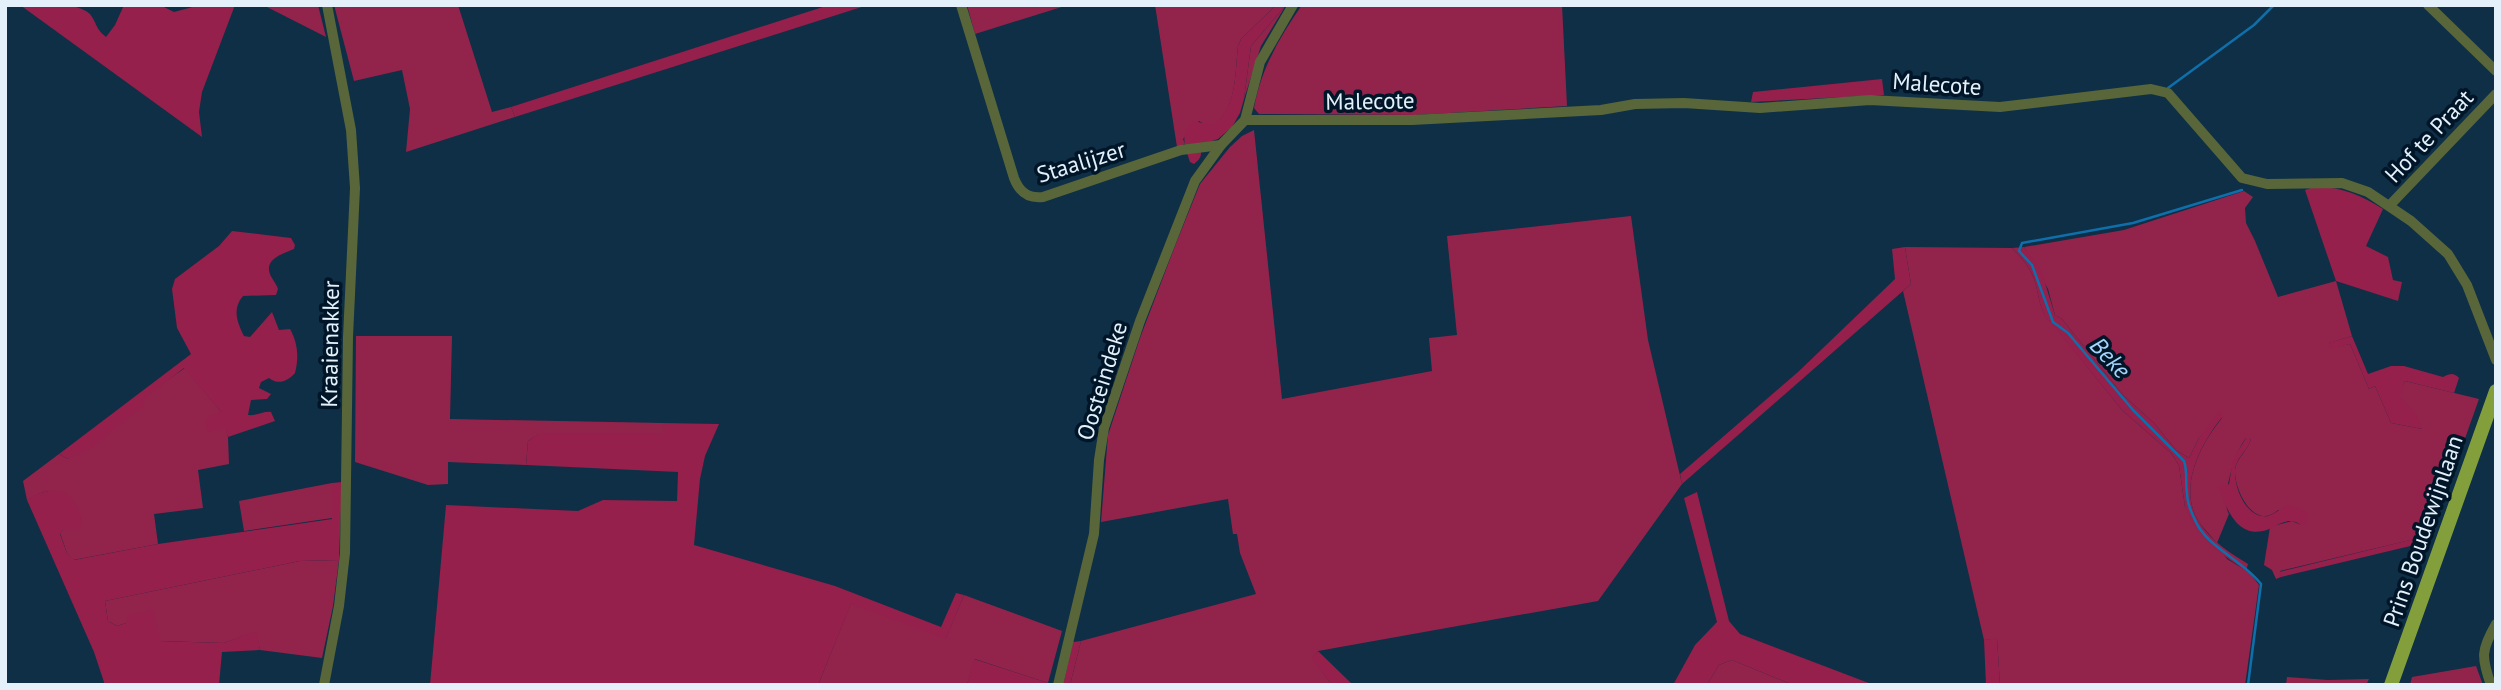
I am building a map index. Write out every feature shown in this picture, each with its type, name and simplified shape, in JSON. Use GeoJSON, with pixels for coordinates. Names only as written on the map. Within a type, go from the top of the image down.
{"type":"FeatureCollection","features":[{"type":"Feature","properties":{"kind":"main road","name":"Prins Boudewijnlaan"},"geometry":{"type":"LineString","coordinates":[[2391,685],[2496,391]]}},
{"type":"Feature","properties":{"kind":"street","name":"Kraaienakker"},"geometry":{"type":"LineString","coordinates":[[324,685],[339,606],[345,553],[348,337],[355,188],[351,130],[327,5]]}},
{"type":"Feature","properties":{"kind":"street","name":"Staalijzer"},"geometry":{"type":"LineString","coordinates":[[961,5],[1014,178],[1024,194],[1043,197],[1181,150],[1221,145]]}},
{"type":"Feature","properties":{"kind":"street"},"geometry":{"type":"LineString","coordinates":[[1245,116],[1260,62],[1293,5]]}},
{"type":"Feature","properties":{"kind":"street"},"geometry":{"type":"LineString","coordinates":[[2428,5],[2496,71]]}},
{"type":"Feature","properties":{"kind":"street","name":"Malecote"},"geometry":{"type":"LineString","coordinates":[[1245,116],[1412,120],[1601,110],[1634,104],[1685,103],[1759,108],[1870,100],[2000,107],[2151,89],[2168,93],[2242,178],[2267,184],[2342,183],[2368,192],[2411,220],[2448,254],[2467,285],[2496,360]]}},
{"type":"Feature","properties":{"kind":"street","name":"Hof te Praat"},"geometry":{"type":"LineString","coordinates":[[2390,205],[2496,94]]}},
{"type":"Feature","properties":{"kind":"street","name":"Oosteindeke"},"geometry":{"type":"LineString","coordinates":[[1058,685],[1094,534],[1104,428],[1140,321],[1195,181],[1245,116]]}},
{"type":"Feature","properties":{"kind":"street"},"geometry":{"type":"LineString","coordinates":[[2491,685],[2483,662],[2486,641],[2496,624]]}},
{"type":"Feature","properties":{"kind":"street"},"geometry":{"type":"LineString","coordinates":[[2483,662],[2496,658]]}},
{"type":"Feature","properties":{"kind":"shaded area"},"geometry":{"type":"Polygon","coordinates":[[[57,4],[76,7],[90,14],[106,37],[124,5],[160,5],[174,12],[200,5],[235,5],[202,92],[199,112],[202,137],[20,5],[57,4]]]}},
{"type":"Feature","properties":{"kind":"shaded area"},"geometry":{"type":"Polygon","coordinates":[[[263,5],[318,5],[326,37],[263,5]]]}},
{"type":"Feature","properties":{"kind":"shaded area"},"geometry":{"type":"Polygon","coordinates":[[[334,5],[458,5],[492,112],[511,107],[515,117],[406,152],[410,109],[402,70],[354,81],[334,5]]]}},
{"type":"Feature","properties":{"kind":"shaded area"},"geometry":{"type":"Polygon","coordinates":[[[829,5],[868,5],[515,117],[511,107],[829,5]]]}},
{"type":"Feature","properties":{"kind":"shaded area"},"geometry":{"type":"Polygon","coordinates":[[[967,5],[1068,5],[975,34],[967,5]]]}},
{"type":"Feature","properties":{"kind":"shaded area"},"geometry":{"type":"Polygon","coordinates":[[[1155,5],[1276,5],[1241,39],[1234,88],[1222,117],[1215,125],[1206,125],[1199,121],[1183,139],[1185,144],[1177,147],[1155,5]]]}},
{"type":"Feature","properties":{"kind":"shaded area"},"geometry":{"type":"Polygon","coordinates":[[[1276,5],[1286,5],[1251,46],[1240,113],[1232,127],[1218,139],[1200,145],[1200,158],[1194,164],[1190,162],[1184,140],[1186,131],[1193,121],[1214,125],[1222,117],[1231,99],[1241,39],[1276,5]]]}},
{"type":"Feature","properties":{"kind":"shaded area"},"geometry":{"type":"Polygon","coordinates":[[[1286,5],[1261,46],[1244,99],[1251,46],[1286,5]]]}},
{"type":"Feature","properties":{"kind":"shaded area"},"geometry":{"type":"Polygon","coordinates":[[[1302,5],[1562,5],[1567,106],[1415,115],[1259,114],[1254,108],[1266,67],[1302,5]]]}},
{"type":"Feature","properties":{"kind":"shaded area"},"geometry":{"type":"Polygon","coordinates":[[[1882,79],[1884,95],[1751,102],[1753,92],[1882,79]]]}},
{"type":"Feature","properties":{"kind":"shaded area"},"geometry":{"type":"Polygon","coordinates":[[[1254,130],[1282,399],[1432,371],[1429,338],[1457,335],[1447,236],[1631,216],[1648,340],[1682,484],[1598,601],[1318,651],[1312,658],[1332,685],[1070,685],[1081,641],[1256,594],[1240,553],[1237,534],[1233,534],[1228,499],[1101,522],[1108,435],[1140,338],[1175,246],[1200,184],[1230,147],[1254,130]]]}},
{"type":"Feature","properties":{"kind":"shaded area"},"geometry":{"type":"Polygon","coordinates":[[[2314,187],[2350,192],[2383,209],[2366,246],[2388,257],[2393,280],[2402,282],[2398,301],[2336,281],[2305,190],[2314,187]]]}},
{"type":"Feature","properties":{"kind":"shaded area"},"geometry":{"type":"Polygon","coordinates":[[[2244,191],[2253,197],[2245,208],[2246,223],[2278,297],[2336,281],[2352,336],[2329,343],[2330,348],[2350,344],[2369,389],[2375,386],[2391,423],[2422,429],[2398,396],[2405,381],[2479,399],[2457,461],[2449,458],[2419,538],[2280,571],[2281,577],[2276,579],[2272,570],[2264,565],[2270,527],[2292,521],[2301,525],[2278,510],[2262,516],[2254,512],[2243,498],[2238,489],[2235,472],[2251,438],[2246,438],[2233,464],[2226,498],[2229,514],[2217,543],[2199,522],[2190,495],[2194,466],[2223,417],[2199,438],[2189,458],[2176,450],[2154,423],[2123,395],[2062,319],[2055,315],[2048,289],[2024,247],[2124,230],[2244,191]]]}},
{"type":"Feature","properties":{"kind":"shaded area"},"geometry":{"type":"Polygon","coordinates":[[[232,231],[291,238],[295,245],[294,249],[274,259],[269,267],[278,289],[276,295],[243,296],[237,311],[244,336],[250,337],[272,312],[279,330],[290,329],[295,340],[295,373],[282,382],[269,378],[261,382],[259,388],[271,394],[267,399],[251,400],[248,415],[271,412],[275,421],[228,437],[225,428],[208,432],[205,421],[221,412],[184,368],[144,399],[145,405],[90,449],[68,459],[59,454],[191,354],[177,328],[172,289],[175,279],[219,246],[232,231]]]}},
{"type":"Feature","properties":{"kind":"shaded area"},"geometry":{"type":"Polygon","coordinates":[[[1905,247],[2012,248],[2024,261],[2033,276],[2040,304],[2050,322],[2122,410],[2172,454],[2179,466],[2185,507],[2227,559],[2250,573],[2259,585],[2245,685],[2000,685],[1997,639],[1984,640],[1903,291],[1911,284],[1905,247]]]}},
{"type":"Feature","properties":{"kind":"shaded area"},"geometry":{"type":"Polygon","coordinates":[[[1905,247],[1911,284],[1682,484],[1680,474],[1798,372],[1895,279],[1892,249],[1905,247]]]}},
{"type":"Feature","properties":{"kind":"shaded area"},"geometry":{"type":"Polygon","coordinates":[[[2024,247],[2041,270],[2055,315],[2062,319],[2123,395],[2154,423],[2176,450],[2189,458],[2199,438],[2219,411],[2223,416],[2200,452],[2191,481],[2190,495],[2193,509],[2204,529],[2221,546],[2248,564],[2246,571],[2213,548],[2191,522],[2185,507],[2179,466],[2172,454],[2122,410],[2046,317],[2033,276],[2012,248],[2024,247]]]}},
{"type":"Feature","properties":{"kind":"shaded area"},"geometry":{"type":"Polygon","coordinates":[[[356,336],[452,336],[450,419],[663,423],[663,433],[541,433],[528,441],[526,465],[448,462],[448,484],[428,485],[355,462],[356,336]]]}},
{"type":"Feature","properties":{"kind":"shaded area"},"geometry":{"type":"Polygon","coordinates":[[[2352,336],[2368,374],[2391,366],[2404,366],[2443,377],[2453,374],[2459,378],[2454,393],[2405,381],[2399,396],[2417,415],[2422,429],[2391,423],[2375,386],[2369,389],[2350,344],[2330,349],[2328,343],[2352,336]]]}},
{"type":"Feature","properties":{"kind":"shaded area"},"geometry":{"type":"Polygon","coordinates":[[[185,368],[222,413],[228,437],[229,464],[198,470],[203,508],[154,514],[158,544],[73,560],[67,553],[60,533],[63,530],[54,491],[43,492],[27,500],[23,481],[59,454],[68,459],[150,392],[185,368]]]}},
{"type":"Feature","properties":{"kind":"shaded area"},"geometry":{"type":"Polygon","coordinates":[[[663,423],[719,424],[705,456],[700,479],[694,545],[835,586],[941,627],[956,593],[964,595],[946,639],[851,604],[819,683],[823,685],[430,685],[446,505],[578,511],[603,500],[677,501],[678,472],[526,465],[528,441],[540,433],[663,433],[663,423]]]}},
{"type":"Feature","properties":{"kind":"shaded area"},"geometry":{"type":"Polygon","coordinates":[[[2246,438],[2251,438],[2237,462],[2235,472],[2237,487],[2248,508],[2261,516],[2268,516],[2288,505],[2308,512],[2306,524],[2287,521],[2254,532],[2239,525],[2233,518],[2219,487],[2229,484],[2233,459],[2246,438]]]}},
{"type":"Feature","properties":{"kind":"shaded area"},"geometry":{"type":"Polygon","coordinates":[[[2449,457],[2457,461],[2427,542],[2281,577],[2279,572],[2418,538],[2449,457]]]}},
{"type":"Feature","properties":{"kind":"shaded area"},"geometry":{"type":"Polygon","coordinates":[[[342,482],[339,560],[300,561],[105,601],[108,621],[117,626],[126,623],[127,615],[154,609],[160,641],[223,643],[257,631],[260,650],[222,652],[219,685],[105,685],[94,652],[27,500],[42,493],[56,491],[63,492],[74,501],[81,517],[80,527],[78,530],[63,530],[60,534],[67,553],[74,560],[158,544],[332,519],[332,483],[342,482]]]}},
{"type":"Feature","properties":{"kind":"shaded area"},"geometry":{"type":"Polygon","coordinates":[[[332,483],[332,518],[244,531],[239,501],[332,483]]]}},
{"type":"Feature","properties":{"kind":"shaded area"},"geometry":{"type":"Polygon","coordinates":[[[1697,492],[1729,621],[1740,634],[1874,685],[1793,685],[1732,660],[1719,665],[1707,685],[1673,685],[1695,645],[1717,622],[1684,498],[1697,492]]]}},
{"type":"Feature","properties":{"kind":"shaded area"},"geometry":{"type":"Polygon","coordinates":[[[339,560],[322,658],[260,650],[256,632],[223,643],[160,641],[126,623],[117,626],[108,621],[105,601],[300,561],[339,560]]]}},
{"type":"Feature","properties":{"kind":"shaded area"},"geometry":{"type":"Polygon","coordinates":[[[964,595],[1062,631],[1048,683],[975,659],[967,685],[819,683],[851,603],[946,638],[964,595]]]}},
{"type":"Feature","properties":{"kind":"shaded area"},"geometry":{"type":"Polygon","coordinates":[[[1997,638],[2000,685],[1986,685],[1984,640],[1997,638]]]}},
{"type":"Feature","properties":{"kind":"shaded area"},"geometry":{"type":"Polygon","coordinates":[[[1081,641],[1070,685],[1063,685],[1073,642],[1081,641]]]}},
{"type":"Feature","properties":{"kind":"shaded area"},"geometry":{"type":"Polygon","coordinates":[[[1318,651],[1353,685],[1332,685],[1311,658],[1318,651]]]}},
{"type":"Feature","properties":{"kind":"shaded area"},"geometry":{"type":"Polygon","coordinates":[[[974,659],[1048,683],[1053,685],[967,685],[974,659]]]}},
{"type":"Feature","properties":{"kind":"shaded area"},"geometry":{"type":"Polygon","coordinates":[[[1732,660],[1793,685],[1707,685],[1719,665],[1732,660]]]}},
{"type":"Feature","properties":{"kind":"shaded area"},"geometry":{"type":"Polygon","coordinates":[[[2476,666],[2483,685],[2410,685],[2412,677],[2476,666]]]}},
{"type":"Feature","properties":{"kind":"shaded area"},"geometry":{"type":"Polygon","coordinates":[[[2287,677],[2369,679],[2366,685],[2286,685],[2287,677]]]}},
{"type":"Feature","properties":{"kind":"waterway","name":"Beke"},"geometry":{"type":"LineString","coordinates":[[2168,88],[2254,25],[2274,5]]}},
{"type":"Feature","properties":{"kind":"waterway","name":"Beke"},"geometry":{"type":"LineString","coordinates":[[2242,190],[2133,223],[2022,243],[2019,251],[2032,265],[2053,322],[2068,333],[2133,410],[2184,461],[2188,503],[2200,530],[2261,584],[2248,685]]}}]}
